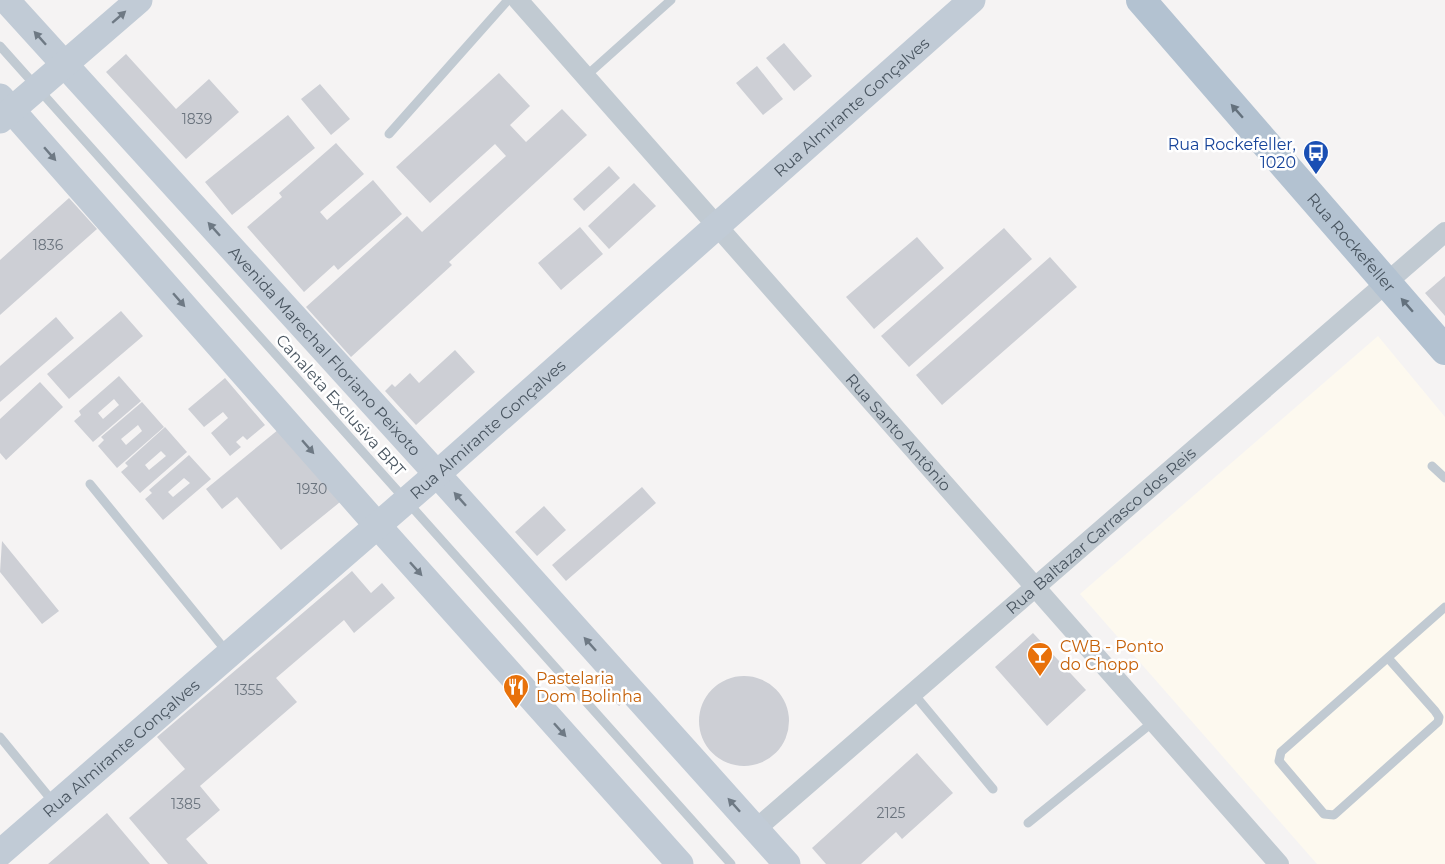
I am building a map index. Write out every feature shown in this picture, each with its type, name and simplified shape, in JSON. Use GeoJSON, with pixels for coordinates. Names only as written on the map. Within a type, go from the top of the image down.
{"type":"FeatureCollection","features":[{"type":"Feature","properties":{"kind":"main road","name":"Rua Rockefeller"},"geometry":{"type":"LineString","coordinates":[[1141,0],[1445,350]]}},
{"type":"Feature","properties":{"kind":"street","name":"Avenida Marechal Floriano Peixoto"},"geometry":{"type":"LineString","coordinates":[[6,0],[437,474],[787,864]]}},
{"type":"Feature","properties":{"kind":"street"},"geometry":{"type":"LineString","coordinates":[[139,0],[37,88],[4,109],[680,864]]}},
{"type":"Feature","properties":{"kind":"street","name":"Rua Santo Antônio"},"geometry":{"type":"LineString","coordinates":[[518,0],[1279,864]]}},
{"type":"Feature","properties":{"kind":"street","name":"Rua Almirante Gonçalves"},"geometry":{"type":"LineString","coordinates":[[0,853],[437,474],[972,0]]}},
{"type":"Feature","properties":{"kind":"street","name":"Rua Baltazar Carrasco dos Reis"},"geometry":{"type":"LineString","coordinates":[[756,829],[1445,232]]}},
{"type":"Feature","properties":{"kind":"lane"},"geometry":{"type":"LineString","coordinates":[[389,134],[508,0]]}},
{"type":"Feature","properties":{"kind":"lane"},"geometry":{"type":"LineString","coordinates":[[586,76],[671,0]]}},
{"type":"Feature","properties":{"kind":"lane","name":"Canaleta Exclusiva BRT"},"geometry":{"type":"LineString","coordinates":[[0,46],[731,864]]}},
{"type":"Feature","properties":{"kind":"lane"},"geometry":{"type":"LineString","coordinates":[[1432,466],[1445,478]]}},
{"type":"Feature","properties":{"kind":"lane"},"geometry":{"type":"LineString","coordinates":[[90,484],[228,654]]}},
{"type":"Feature","properties":{"kind":"lane"},"geometry":{"type":"LineString","coordinates":[[1388,658],[1435,711],[1439,717],[1438,722],[1334,815],[1324,814],[1279,761],[1281,752],[1445,607]]}},
{"type":"Feature","properties":{"kind":"lane"},"geometry":{"type":"LineString","coordinates":[[914,693],[993,789]]}},
{"type":"Feature","properties":{"kind":"lane"},"geometry":{"type":"LineString","coordinates":[[1028,823],[1153,722]]}},
{"type":"Feature","properties":{"kind":"lane"},"geometry":{"type":"LineString","coordinates":[[0,737],[55,805]]}},
{"type":"Feature","properties":{"kind":"shaded area"},"geometry":{"type":"Polygon","coordinates":[[[1378,336],[1445,417],[1445,864],[1317,864],[1080,594],[1378,336]]]}},
{"type":"Feature","properties":{"kind":"building"},"geometry":{"type":"Polygon","coordinates":[[[784,43],[812,76],[794,91],[766,58],[784,43]]]}},
{"type":"Feature","properties":{"kind":"building"},"geometry":{"type":"Polygon","coordinates":[[[126,54],[176,109],[209,79],[239,112],[186,159],[106,72],[126,54]]]}},
{"type":"Feature","properties":{"kind":"building"},"geometry":{"type":"Polygon","coordinates":[[[757,66],[783,99],[763,115],[736,83],[757,66]]]}},
{"type":"Feature","properties":{"kind":"building"},"geometry":{"type":"Polygon","coordinates":[[[499,73],[530,106],[510,125],[526,142],[562,109],[587,135],[449,262],[452,265],[351,357],[306,307],[407,216],[422,232],[506,156],[495,144],[430,203],[396,167],[499,73]]]}},
{"type":"Feature","properties":{"kind":"building"},"geometry":{"type":"Polygon","coordinates":[[[320,84],[350,119],[331,135],[301,99],[320,84]]]}},
{"type":"Feature","properties":{"kind":"building"},"geometry":{"type":"Polygon","coordinates":[[[288,115],[315,148],[232,215],[205,182],[288,115]]]}},
{"type":"Feature","properties":{"kind":"building"},"geometry":{"type":"Polygon","coordinates":[[[336,143],[364,174],[320,212],[327,220],[373,180],[402,214],[338,270],[334,265],[304,292],[247,227],[282,197],[279,193],[336,143]]]}},
{"type":"Feature","properties":{"kind":"building"},"geometry":{"type":"Polygon","coordinates":[[[609,166],[620,178],[584,211],[573,199],[609,166]]]}},
{"type":"Feature","properties":{"kind":"building"},"geometry":{"type":"Polygon","coordinates":[[[634,183],[656,206],[609,249],[588,226],[634,183]]]}},
{"type":"Feature","properties":{"kind":"building"},"geometry":{"type":"Polygon","coordinates":[[[69,198],[97,229],[0,315],[0,260],[69,198]]]}},
{"type":"Feature","properties":{"kind":"building"},"geometry":{"type":"Polygon","coordinates":[[[580,227],[603,254],[561,290],[538,263],[580,227]]]}},
{"type":"Feature","properties":{"kind":"building"},"geometry":{"type":"Polygon","coordinates":[[[1004,228],[1032,259],[909,367],[881,336],[1004,228]]]}},
{"type":"Feature","properties":{"kind":"building"},"geometry":{"type":"Polygon","coordinates":[[[917,237],[944,268],[874,329],[846,297],[917,237]]]}},
{"type":"Feature","properties":{"kind":"building"},"geometry":{"type":"Polygon","coordinates":[[[1050,257],[1077,287],[942,405],[916,375],[1050,257]]]}},
{"type":"Feature","properties":{"kind":"building"},"geometry":{"type":"Polygon","coordinates":[[[1445,276],[1445,316],[1425,293],[1445,276]]]}},
{"type":"Feature","properties":{"kind":"building"},"geometry":{"type":"Polygon","coordinates":[[[121,311],[143,336],[69,399],[47,374],[121,311]]]}},
{"type":"Feature","properties":{"kind":"building"},"geometry":{"type":"Polygon","coordinates":[[[56,317],[74,338],[0,402],[0,366],[56,317]]]}},
{"type":"Feature","properties":{"kind":"building"},"geometry":{"type":"Polygon","coordinates":[[[455,350],[475,372],[416,425],[385,391],[392,384],[395,387],[410,373],[419,383],[455,350]]]}},
{"type":"Feature","properties":{"kind":"building"},"geometry":{"type":"Polygon","coordinates":[[[119,376],[141,401],[93,442],[74,421],[81,415],[79,411],[119,376]],[[114,399],[98,413],[103,419],[119,405],[114,399]]]}},
{"type":"Feature","properties":{"kind":"building"},"geometry":{"type":"Polygon","coordinates":[[[225,378],[265,425],[247,440],[243,436],[236,442],[241,447],[230,456],[211,433],[228,418],[223,412],[204,427],[188,409],[225,378]]]}},
{"type":"Feature","properties":{"kind":"building"},"geometry":{"type":"Polygon","coordinates":[[[40,382],[63,407],[6,460],[0,453],[0,419],[40,382]]]}},
{"type":"Feature","properties":{"kind":"building"},"geometry":{"type":"Polygon","coordinates":[[[142,402],[164,427],[117,468],[98,446],[104,440],[101,437],[142,402]],[[138,425],[121,439],[126,445],[142,431],[138,425]]]}},
{"type":"Feature","properties":{"kind":"building"},"geometry":{"type":"Polygon","coordinates":[[[284,425],[345,498],[281,550],[237,497],[222,509],[206,489],[284,425]]]}},
{"type":"Feature","properties":{"kind":"building"},"geometry":{"type":"Polygon","coordinates":[[[165,427],[187,452],[140,493],[121,472],[128,466],[125,463],[165,427]],[[161,451],[145,465],[149,470],[166,456],[161,451]]]}},
{"type":"Feature","properties":{"kind":"building"},"geometry":{"type":"Polygon","coordinates":[[[189,455],[211,479],[163,520],[145,499],[152,493],[149,490],[189,455]],[[184,478],[168,492],[173,497],[190,483],[184,478]]]}},
{"type":"Feature","properties":{"kind":"building"},"geometry":{"type":"Polygon","coordinates":[[[642,487],[656,503],[566,581],[552,565],[642,487]]]}},
{"type":"Feature","properties":{"kind":"building"},"geometry":{"type":"Polygon","coordinates":[[[544,506],[566,530],[537,556],[515,532],[544,506]]]}},
{"type":"Feature","properties":{"kind":"building"},"geometry":{"type":"Polygon","coordinates":[[[2,541],[59,611],[42,624],[0,572],[2,541]]]}},
{"type":"Feature","properties":{"kind":"building"},"geometry":{"type":"Polygon","coordinates":[[[352,571],[371,593],[382,583],[395,598],[354,633],[344,620],[276,678],[297,702],[200,786],[220,810],[186,839],[208,864],[168,864],[129,818],[185,769],[157,737],[352,571]]]}},
{"type":"Feature","properties":{"kind":"building","name":"CWB - Ponto do Chopp"},"geometry":{"type":"Polygon","coordinates":[[[1033,633],[1086,690],[1047,726],[995,667],[1033,633]]]}},
{"type":"Feature","properties":{"kind":"building"},"geometry":{"type":"Polygon","coordinates":[[[601,675],[625,701],[619,706],[595,680],[601,675]]]}},
{"type":"Feature","properties":{"kind":"building"},"geometry":{"type":"Polygon","coordinates":[[[744,676],[761,679],[776,689],[786,704],[789,721],[786,738],[776,753],[761,763],[744,766],[727,763],[712,753],[702,738],[699,721],[702,704],[712,689],[727,679],[744,676]]]}},
{"type":"Feature","properties":{"kind":"building"},"geometry":{"type":"Polygon","coordinates":[[[917,753],[953,793],[902,839],[896,832],[861,864],[826,864],[812,848],[917,753]]]}},
{"type":"Feature","properties":{"kind":"building"},"geometry":{"type":"Polygon","coordinates":[[[107,813],[150,864],[48,864],[107,813]]]}},
{"type":"Feature","properties":{"kind":"place","name":"Rua Rockefeller, 1020"},"geometry":{"type":"Point","coordinates":[1316,176]}},
{"type":"Feature","properties":{"kind":"place","name":"CWB - Ponto do Chopp"},"geometry":{"type":"Point","coordinates":[1040,678]}},
{"type":"Feature","properties":{"kind":"place","name":"Pastelaria Dom Bolinha"},"geometry":{"type":"Point","coordinates":[516,710]}}]}
